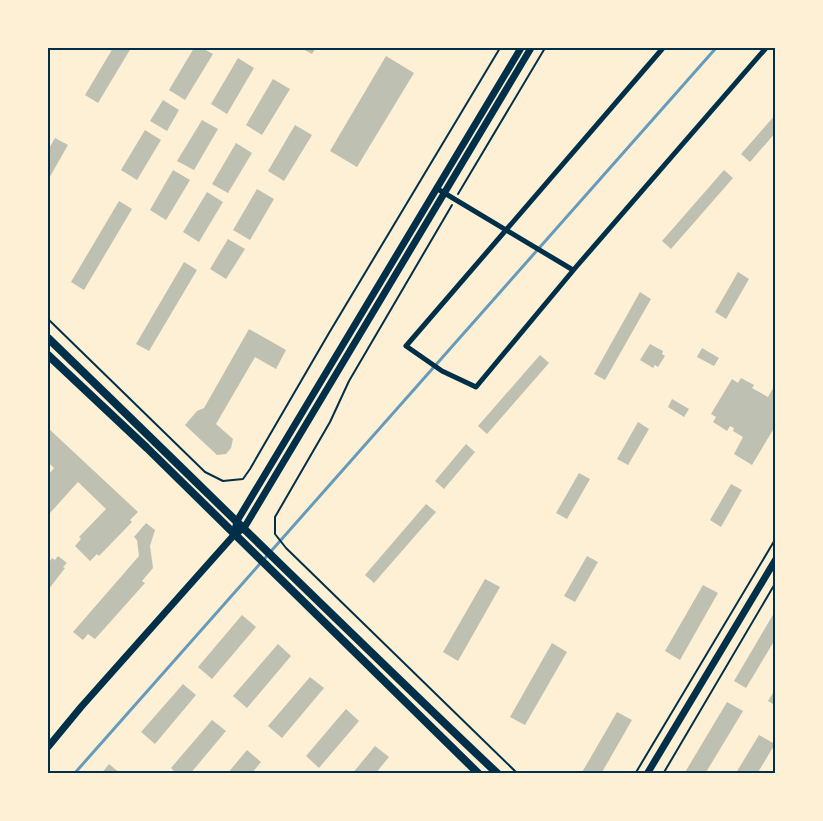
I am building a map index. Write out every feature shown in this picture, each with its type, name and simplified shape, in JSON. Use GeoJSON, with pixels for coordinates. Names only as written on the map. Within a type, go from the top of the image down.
{"type":"FeatureCollection","features":[{"type":"Feature","properties":{"kind":"main road"},"geometry":{"type":"LineString","coordinates":[[48,338],[237,521],[359,643],[498,774]]}},
{"type":"Feature","properties":{"kind":"main road"},"geometry":{"type":"LineString","coordinates":[[48,355],[147,448],[479,774]]}},
{"type":"Feature","properties":{"kind":"street"},"geometry":{"type":"LineString","coordinates":[[234,535],[237,521],[521,48]]}},
{"type":"Feature","properties":{"kind":"street"},"geometry":{"type":"LineString","coordinates":[[48,748],[234,535],[244,528],[531,48]]}},
{"type":"Feature","properties":{"kind":"street"},"geometry":{"type":"LineString","coordinates":[[663,48],[406,346],[442,371],[476,387],[574,270],[766,48]]}},
{"type":"Feature","properties":{"kind":"street"},"geometry":{"type":"LineString","coordinates":[[436,188],[574,270]]}},
{"type":"Feature","properties":{"kind":"street"},"geometry":{"type":"LineString","coordinates":[[647,774],[776,559]]}},
{"type":"Feature","properties":{"kind":"path"},"geometry":{"type":"LineString","coordinates":[[48,319],[205,472],[223,481],[243,479],[500,48]]}},
{"type":"Feature","properties":{"kind":"path"},"geometry":{"type":"LineString","coordinates":[[518,774],[286,548],[275,534],[275,517],[330,422],[349,381],[544,48]]}},
{"type":"Feature","properties":{"kind":"path"},"geometry":{"type":"LineString","coordinates":[[635,774],[776,538]]}},
{"type":"Feature","properties":{"kind":"path"},"geometry":{"type":"LineString","coordinates":[[663,774],[776,582]]}},
{"type":"Feature","properties":{"kind":"building"},"geometry":{"type":"Polygon","coordinates":[[[113,48],[131,48],[98,103],[85,95],[113,48]]]}},
{"type":"Feature","properties":{"kind":"building"},"geometry":{"type":"Polygon","coordinates":[[[194,48],[202,48],[213,54],[185,100],[169,90],[194,48]]]}},
{"type":"Feature","properties":{"kind":"building"},"geometry":{"type":"Polygon","coordinates":[[[301,48],[316,48],[312,54],[301,48]]]}},
{"type":"Feature","properties":{"kind":"building"},"geometry":{"type":"Polygon","coordinates":[[[386,56],[414,73],[357,167],[330,151],[386,56]]]}},
{"type":"Feature","properties":{"kind":"building"},"geometry":{"type":"Polygon","coordinates":[[[238,58],[254,68],[227,114],[211,104],[238,58]]]}},
{"type":"Feature","properties":{"kind":"building"},"geometry":{"type":"Polygon","coordinates":[[[273,79],[290,89],[262,135],[246,125],[273,79]]]}},
{"type":"Feature","properties":{"kind":"building"},"geometry":{"type":"Polygon","coordinates":[[[163,100],[179,110],[167,131],[150,121],[163,100]]]}},
{"type":"Feature","properties":{"kind":"building"},"geometry":{"type":"Polygon","coordinates":[[[776,114],[776,132],[750,162],[741,154],[776,114]]]}},
{"type":"Feature","properties":{"kind":"building"},"geometry":{"type":"Polygon","coordinates":[[[202,120],[218,129],[194,170],[177,161],[202,120]]]}},
{"type":"Feature","properties":{"kind":"building"},"geometry":{"type":"Polygon","coordinates":[[[295,125],[312,135],[284,181],[268,171],[295,125]]]}},
{"type":"Feature","properties":{"kind":"building"},"geometry":{"type":"Polygon","coordinates":[[[145,130],[161,140],[137,180],[121,170],[145,130]]]}},
{"type":"Feature","properties":{"kind":"building"},"geometry":{"type":"Polygon","coordinates":[[[55,138],[68,145],[48,180],[48,150],[55,138]]]}},
{"type":"Feature","properties":{"kind":"building"},"geometry":{"type":"Polygon","coordinates":[[[236,143],[252,153],[228,193],[212,184],[236,143]]]}},
{"type":"Feature","properties":{"kind":"building"},"geometry":{"type":"Polygon","coordinates":[[[173,170],[190,180],[166,220],[150,210],[173,170]]]}},
{"type":"Feature","properties":{"kind":"building"},"geometry":{"type":"Polygon","coordinates":[[[724,170],[733,178],[671,249],[662,241],[724,170]]]}},
{"type":"Feature","properties":{"kind":"building"},"geometry":{"type":"Polygon","coordinates":[[[257,189],[274,199],[250,240],[233,230],[257,189]]]}},
{"type":"Feature","properties":{"kind":"building"},"geometry":{"type":"Polygon","coordinates":[[[207,192],[223,202],[199,242],[183,232],[207,192]]]}},
{"type":"Feature","properties":{"kind":"building"},"geometry":{"type":"Polygon","coordinates":[[[119,201],[132,209],[84,290],[71,282],[119,201]]]}},
{"type":"Feature","properties":{"kind":"building"},"geometry":{"type":"Polygon","coordinates":[[[228,239],[245,249],[226,279],[210,269],[228,239]]]}},
{"type":"Feature","properties":{"kind":"building"},"geometry":{"type":"Polygon","coordinates":[[[184,262],[197,270],[149,351],[136,344],[184,262]]]}},
{"type":"Feature","properties":{"kind":"building"},"geometry":{"type":"Polygon","coordinates":[[[738,272],[749,279],[726,319],[715,312],[738,272]]]}},
{"type":"Feature","properties":{"kind":"building"},"geometry":{"type":"Polygon","coordinates":[[[640,292],[651,299],[605,380],[594,374],[640,292]]]}},
{"type":"Feature","properties":{"kind":"building"},"geometry":{"type":"Polygon","coordinates":[[[249,329],[286,350],[276,369],[255,357],[216,424],[233,439],[231,448],[226,454],[217,455],[185,425],[197,411],[204,408],[249,329]]]}},
{"type":"Feature","properties":{"kind":"building"},"geometry":{"type":"Polygon","coordinates":[[[650,344],[663,351],[662,354],[665,356],[658,367],[655,365],[653,368],[640,360],[650,344]]]}},
{"type":"Feature","properties":{"kind":"building"},"geometry":{"type":"Polygon","coordinates":[[[702,348],[719,358],[714,366],[697,357],[702,348]]]}},
{"type":"Feature","properties":{"kind":"building"},"geometry":{"type":"Polygon","coordinates":[[[540,355],[549,363],[487,434],[478,426],[540,355]]]}},
{"type":"Feature","properties":{"kind":"building"},"geometry":{"type":"Polygon","coordinates":[[[741,378],[754,385],[752,388],[768,397],[776,383],[776,425],[752,465],[734,454],[743,437],[733,431],[734,428],[730,426],[727,431],[713,422],[716,417],[711,414],[732,379],[738,383],[741,378]]]}},
{"type":"Feature","properties":{"kind":"building"},"geometry":{"type":"Polygon","coordinates":[[[672,399],[689,409],[684,417],[668,407],[672,399]]]}},
{"type":"Feature","properties":{"kind":"building"},"geometry":{"type":"Polygon","coordinates":[[[638,422],[649,429],[628,465],[617,459],[638,422]]]}},
{"type":"Feature","properties":{"kind":"building"},"geometry":{"type":"Polygon","coordinates":[[[48,428],[138,512],[130,520],[132,522],[99,556],[97,554],[90,561],[75,546],[81,539],[79,537],[106,509],[78,482],[50,513],[48,510],[48,475],[54,468],[48,462],[48,428]]]}},
{"type":"Feature","properties":{"kind":"building"},"geometry":{"type":"Polygon","coordinates":[[[466,444],[475,452],[444,489],[435,481],[466,444]]]}},
{"type":"Feature","properties":{"kind":"building"},"geometry":{"type":"Polygon","coordinates":[[[579,473],[590,479],[567,519],[556,513],[579,473]]]}},
{"type":"Feature","properties":{"kind":"building"},"geometry":{"type":"Polygon","coordinates":[[[731,484],[742,490],[721,527],[710,520],[731,484]]]}},
{"type":"Feature","properties":{"kind":"building"},"geometry":{"type":"Polygon","coordinates":[[[426,504],[436,512],[374,583],[365,575],[426,504]]]}},
{"type":"Feature","properties":{"kind":"building"},"geometry":{"type":"Polygon","coordinates":[[[146,523],[155,530],[150,546],[153,568],[142,581],[145,583],[95,639],[88,634],[83,640],[73,632],[139,556],[137,540],[134,537],[146,523]]]}},
{"type":"Feature","properties":{"kind":"building"},"geometry":{"type":"Polygon","coordinates":[[[58,556],[67,563],[48,590],[48,564],[52,558],[55,560],[58,556]]]}},
{"type":"Feature","properties":{"kind":"building"},"geometry":{"type":"Polygon","coordinates":[[[587,556],[598,562],[575,602],[564,596],[587,556]]]}},
{"type":"Feature","properties":{"kind":"building"},"geometry":{"type":"Polygon","coordinates":[[[485,579],[500,587],[458,661],[443,652],[485,579]]]}},
{"type":"Feature","properties":{"kind":"building"},"geometry":{"type":"Polygon","coordinates":[[[703,585],[718,593],[680,660],[665,651],[703,585]]]}},
{"type":"Feature","properties":{"kind":"building"},"geometry":{"type":"Polygon","coordinates":[[[774,613],[776,614],[776,638],[746,688],[734,681],[774,613]]]}},
{"type":"Feature","properties":{"kind":"building"},"geometry":{"type":"Polygon","coordinates":[[[242,615],[256,627],[212,679],[198,667],[242,615]]]}},
{"type":"Feature","properties":{"kind":"building"},"geometry":{"type":"Polygon","coordinates":[[[552,643],[567,652],[525,725],[510,717],[552,643]]]}},
{"type":"Feature","properties":{"kind":"building"},"geometry":{"type":"Polygon","coordinates":[[[278,644],[291,656],[247,708],[233,696],[278,644]]]}},
{"type":"Feature","properties":{"kind":"building"},"geometry":{"type":"Polygon","coordinates":[[[310,677],[324,688],[282,738],[268,726],[310,677]]]}},
{"type":"Feature","properties":{"kind":"building"},"geometry":{"type":"Polygon","coordinates":[[[183,684],[196,695],[155,744],[141,732],[183,684]]]}},
{"type":"Feature","properties":{"kind":"building"},"geometry":{"type":"Polygon","coordinates":[[[776,688],[776,706],[768,701],[776,688]]]}},
{"type":"Feature","properties":{"kind":"building"},"geometry":{"type":"Polygon","coordinates":[[[727,702],[743,711],[705,774],[684,774],[727,702]]]}},
{"type":"Feature","properties":{"kind":"building"},"geometry":{"type":"Polygon","coordinates":[[[346,709],[359,721],[319,768],[306,756],[346,709]]]}},
{"type":"Feature","properties":{"kind":"building"},"geometry":{"type":"Polygon","coordinates":[[[617,712],[632,720],[601,774],[581,774],[617,712]]]}},
{"type":"Feature","properties":{"kind":"building"},"geometry":{"type":"Polygon","coordinates":[[[212,720],[226,731],[190,774],[177,774],[171,768],[212,720]]]}},
{"type":"Feature","properties":{"kind":"building"},"geometry":{"type":"Polygon","coordinates":[[[759,735],[775,744],[757,774],[736,773],[759,735]]]}},
{"type":"Feature","properties":{"kind":"building"},"geometry":{"type":"Polygon","coordinates":[[[375,746],[389,757],[375,774],[352,774],[375,746]]]}},
{"type":"Feature","properties":{"kind":"building"},"geometry":{"type":"Polygon","coordinates":[[[247,750],[261,762],[251,774],[227,774],[247,750]]]}},
{"type":"Feature","properties":{"kind":"building"},"geometry":{"type":"Polygon","coordinates":[[[109,764],[121,774],[101,774],[109,764]]]}},
{"type":"Feature","properties":{"kind":"waterway"},"geometry":{"type":"LineString","coordinates":[[74,774],[716,48]]}}]}
